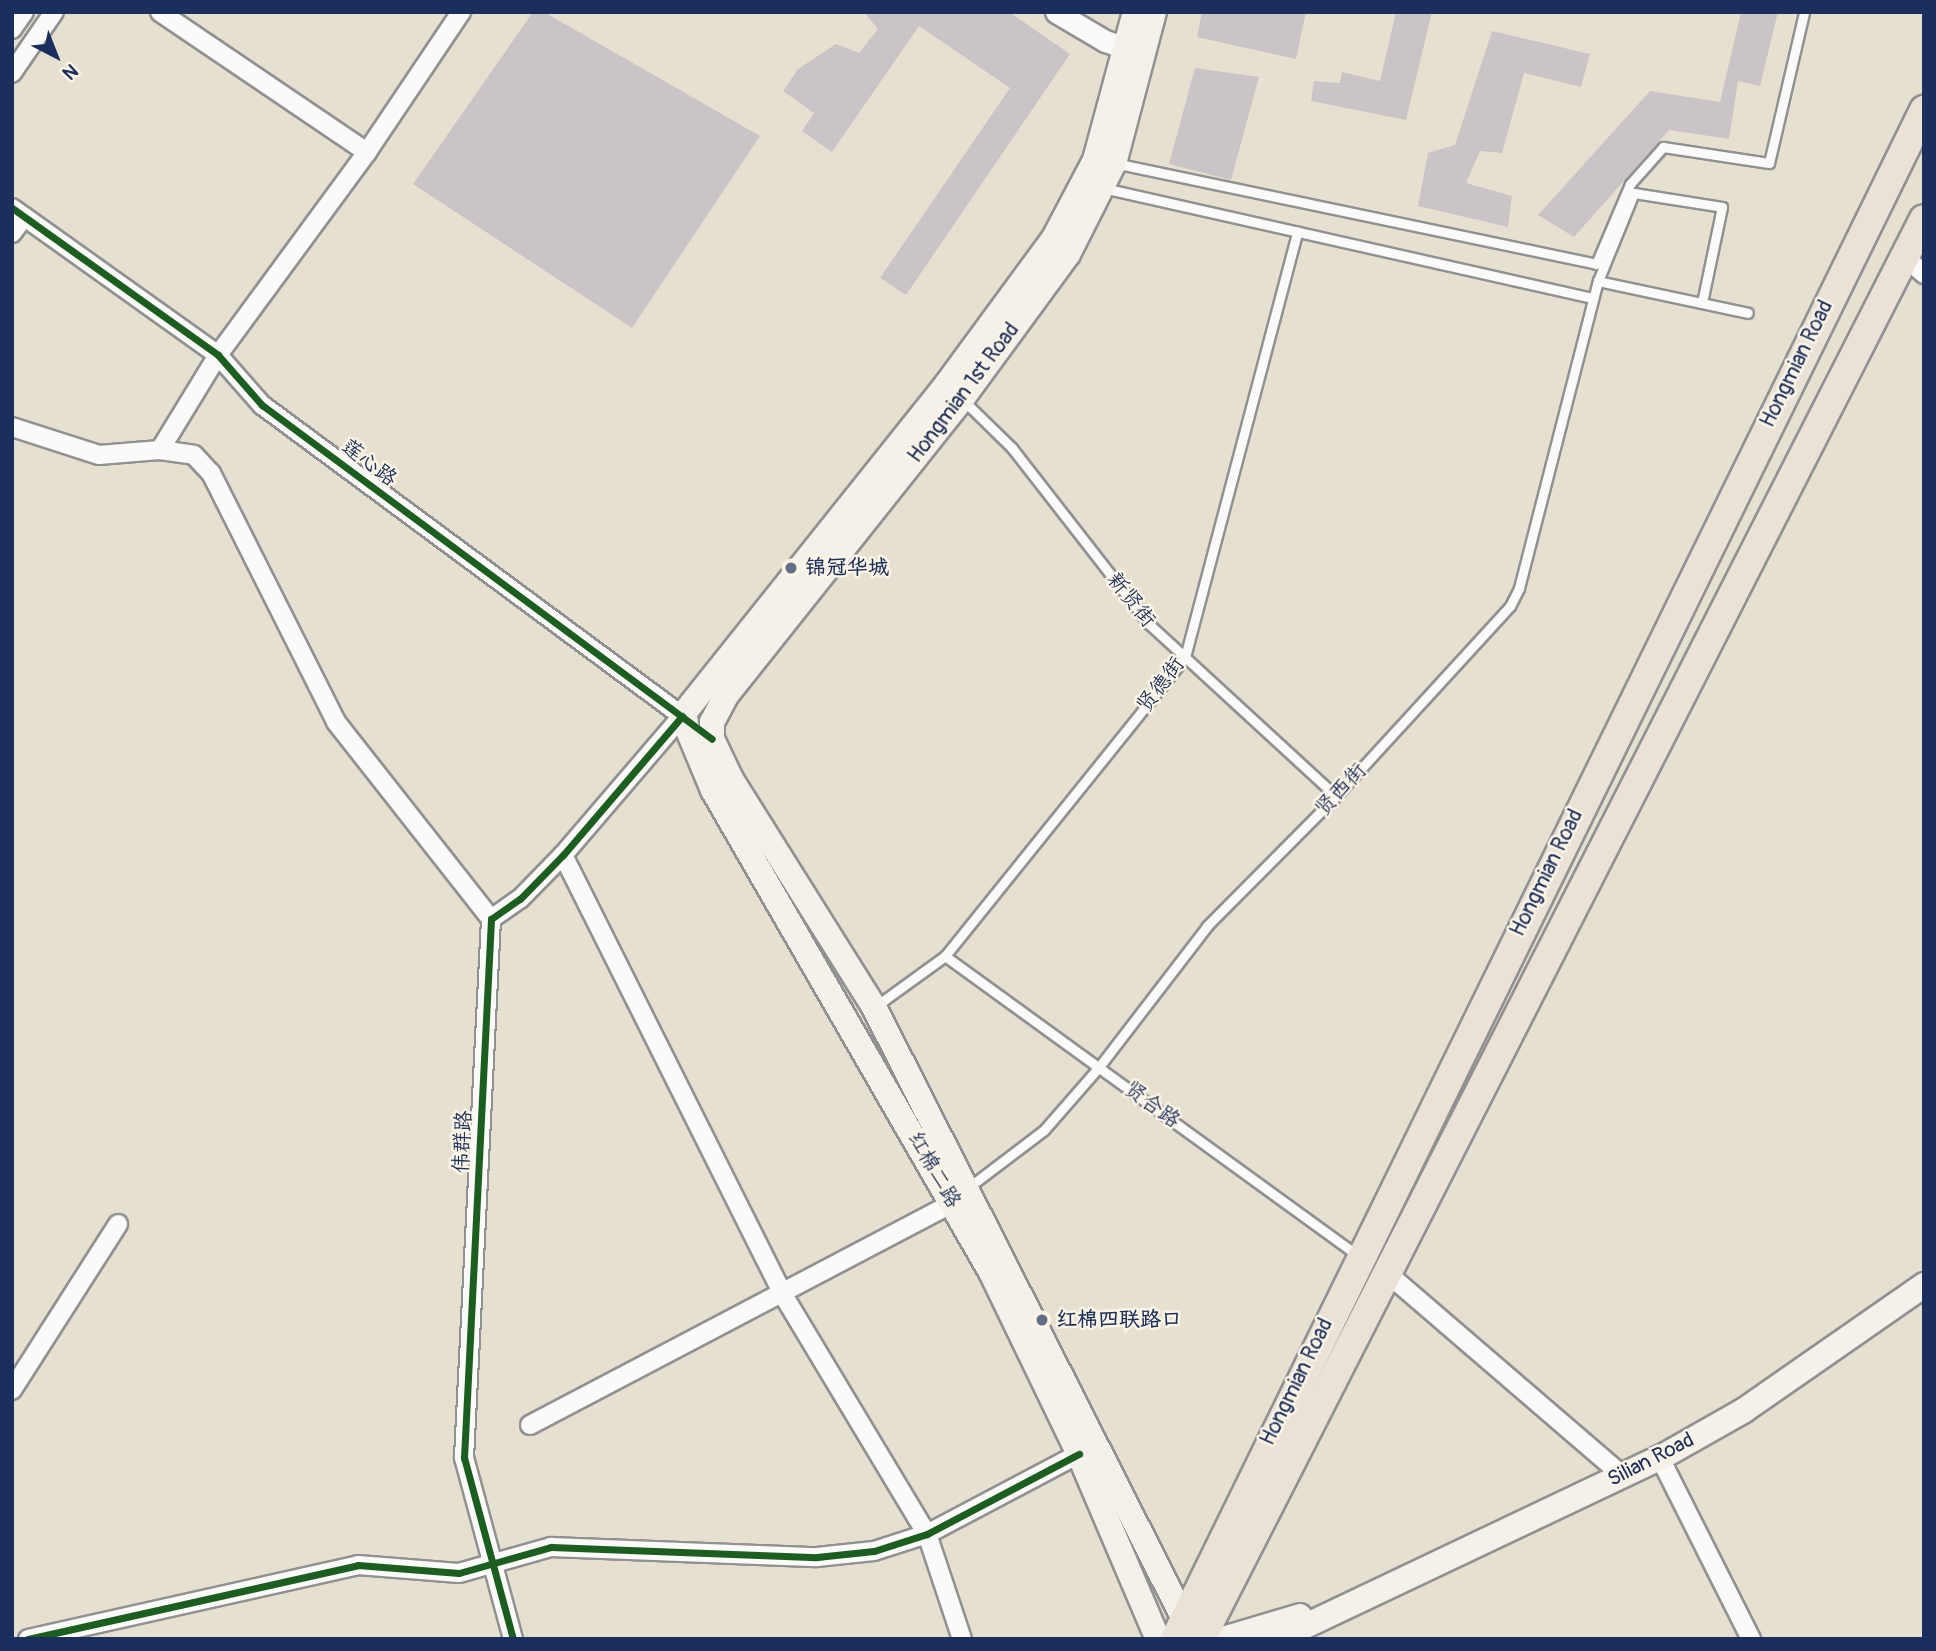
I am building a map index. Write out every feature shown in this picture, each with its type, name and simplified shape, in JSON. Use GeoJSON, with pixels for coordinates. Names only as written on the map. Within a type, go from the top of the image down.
{"type":"FeatureCollection","features":[{"type":"Feature","properties":{"kind":"main road","name":"Hongmian 1st Road"},"geometry":{"type":"LineString","coordinates":[[682,716],[1068,254],[1114,163],[1135,51],[1135,12]]}},
{"type":"Feature","properties":{"kind":"main road","name":"Hongmian 1st Road"},"geometry":{"type":"LineString","coordinates":[[712,739],[712,722],[727,694],[954,392],[1078,198],[1135,51],[1154,12]]}},
{"type":"Feature","properties":{"kind":"main road","name":"Hongmian Road"},"geometry":{"type":"LineString","coordinates":[[1188,1634],[1359,1256],[1924,110]]}},
{"type":"Feature","properties":{"kind":"main road","name":"Hongmian Road"},"geometry":{"type":"LineString","coordinates":[[1188,1634],[1387,1273],[1914,265],[1924,219]]}},
{"type":"Feature","properties":{"kind":"main road","name":"红棉二路"},"geometry":{"type":"LineString","coordinates":[[682,716],[713,790],[961,1195],[1188,1634]]}},
{"type":"Feature","properties":{"kind":"main road","name":"红棉二路"},"geometry":{"type":"LineString","coordinates":[[712,739],[732,779],[874,1007],[1079,1454],[1158,1639]]}},
{"type":"Feature","properties":{"kind":"main road","name":"Silian Road"},"geometry":{"type":"LineString","coordinates":[[1278,1639],[1660,1458],[1743,1410],[1924,1285]]}},
{"type":"Feature","properties":{"kind":"main road","name":"Silian Road"},"geometry":{"type":"LineString","coordinates":[[1223,1639],[1358,1599]]}},
{"type":"Feature","properties":{"kind":"street"},"geometry":{"type":"LineString","coordinates":[[12,29],[24,12]]}},
{"type":"Feature","properties":{"kind":"street"},"geometry":{"type":"LineString","coordinates":[[12,74],[54,12]]}},
{"type":"Feature","properties":{"kind":"street"},"geometry":{"type":"LineString","coordinates":[[160,12],[367,152]]}},
{"type":"Feature","properties":{"kind":"street"},"geometry":{"type":"LineString","coordinates":[[160,450],[218,355],[367,152],[461,12]]}},
{"type":"Feature","properties":{"kind":"street"},"geometry":{"type":"LineString","coordinates":[[1056,12],[1135,51]]}},
{"type":"Feature","properties":{"kind":"street"},"geometry":{"type":"LineString","coordinates":[[12,233],[18,213]]}},
{"type":"Feature","properties":{"kind":"street","name":"莲心路"},"geometry":{"type":"LineString","coordinates":[[18,213],[218,355],[262,405],[712,739]]}},
{"type":"Feature","properties":{"kind":"street"},"geometry":{"type":"LineString","coordinates":[[12,427],[99,455],[160,450],[194,455],[211,473],[336,722],[491,919],[520,899],[564,855],[682,716]]}},
{"type":"Feature","properties":{"kind":"street"},"geometry":{"type":"LineString","coordinates":[[564,855],[782,1293],[927,1534],[962,1639]]}},
{"type":"Feature","properties":{"kind":"street","name":"伟群路"},"geometry":{"type":"LineString","coordinates":[[491,919],[464,1458],[513,1639]]}},
{"type":"Feature","properties":{"kind":"street"},"geometry":{"type":"LineString","coordinates":[[530,1425],[782,1293],[961,1195]]}},
{"type":"Feature","properties":{"kind":"street"},"geometry":{"type":"LineString","coordinates":[[12,1390],[118,1224]]}},
{"type":"Feature","properties":{"kind":"street"},"geometry":{"type":"LineString","coordinates":[[1387,1273],[1623,1476]]}},
{"type":"Feature","properties":{"kind":"street"},"geometry":{"type":"LineString","coordinates":[[28,1639],[358,1565],[429,1573],[493,1566],[551,1547],[817,1558],[874,1551],[927,1534],[1079,1454]]}},
{"type":"Feature","properties":{"kind":"street"},"geometry":{"type":"LineString","coordinates":[[1660,1458],[1751,1639]]}},
{"type":"Feature","properties":{"kind":"lane"},"geometry":{"type":"LineString","coordinates":[[1114,163],[1596,264],[1630,184],[1663,147],[1769,163],[1804,12]]}},
{"type":"Feature","properties":{"kind":"lane"},"geometry":{"type":"LineString","coordinates":[[1103,188],[1592,298]]}},
{"type":"Feature","properties":{"kind":"lane","name":"贤西街"},"geometry":{"type":"LineString","coordinates":[[961,1195],[1044,1130],[1099,1067],[1207,926],[1336,796],[1510,606],[1519,588],[1592,298],[1634,193],[1722,207],[1702,303]]}},
{"type":"Feature","properties":{"kind":"lane","name":"贤德街"},"geometry":{"type":"LineString","coordinates":[[874,1007],[945,956],[1185,657],[1297,232]]}},
{"type":"Feature","properties":{"kind":"lane"},"geometry":{"type":"LineString","coordinates":[[1598,281],[1748,313]]}},
{"type":"Feature","properties":{"kind":"lane","name":"新贤街"},"geometry":{"type":"LineString","coordinates":[[954,392],[1012,448],[1149,624],[1336,796]]}},
{"type":"Feature","properties":{"kind":"lane","name":"贤合路"},"geometry":{"type":"LineString","coordinates":[[945,956],[1359,1256]]}},
{"type":"Feature","properties":{"kind":"building"},"geometry":{"type":"Polygon","coordinates":[[[533,12],[544,12],[760,136],[632,328],[413,184],[533,12]]]}},
{"type":"Feature","properties":{"kind":"building"},"geometry":{"type":"Polygon","coordinates":[[[864,12],[1009,12],[1070,54],[906,295],[880,278],[1010,88],[919,26],[832,152],[802,131],[814,113],[783,91],[798,69],[836,44],[859,53],[878,29],[864,12]]]}},
{"type":"Feature","properties":{"kind":"building"},"geometry":{"type":"Polygon","coordinates":[[[1202,12],[1306,12],[1296,59],[1197,37],[1202,12]]]}},
{"type":"Feature","properties":{"kind":"building"},"geometry":{"type":"Polygon","coordinates":[[[1396,12],[1432,12],[1406,120],[1311,101],[1314,81],[1340,83],[1342,72],[1380,81],[1396,12]]]}},
{"type":"Feature","properties":{"kind":"building"},"geometry":{"type":"Polygon","coordinates":[[[1741,12],[1778,12],[1760,86],[1738,81],[1729,139],[1669,130],[1574,237],[1538,215],[1650,91],[1720,102],[1741,12]]]}},
{"type":"Feature","properties":{"kind":"building"},"geometry":{"type":"Polygon","coordinates":[[[1492,31],[1590,54],[1581,87],[1524,73],[1502,153],[1480,151],[1466,183],[1512,196],[1508,227],[1418,206],[1428,153],[1455,145],[1492,31]]]}},
{"type":"Feature","properties":{"kind":"building"},"geometry":{"type":"Polygon","coordinates":[[[1195,68],[1259,77],[1231,180],[1169,164],[1195,68]]]}},
{"type":"Feature","properties":{"kind":"cycle path"},"geometry":{"type":"LineString","coordinates":[[12,208],[218,355],[262,405],[712,739]]}},
{"type":"Feature","properties":{"kind":"cycle path"},"geometry":{"type":"LineString","coordinates":[[513,1639],[464,1458],[491,919],[520,899],[563,855],[682,716]]}},
{"type":"Feature","properties":{"kind":"cycle path"},"geometry":{"type":"LineString","coordinates":[[28,1639],[358,1565],[459,1573],[551,1547],[817,1557],[874,1551],[927,1534],[1079,1454]]}},
{"type":"Feature","properties":{"kind":"place","name":"锦冠华城"},"geometry":{"type":"Point","coordinates":[791,568]}},
{"type":"Feature","properties":{"kind":"place","name":"红棉四联路口"},"geometry":{"type":"Point","coordinates":[1042,1320]}}]}
